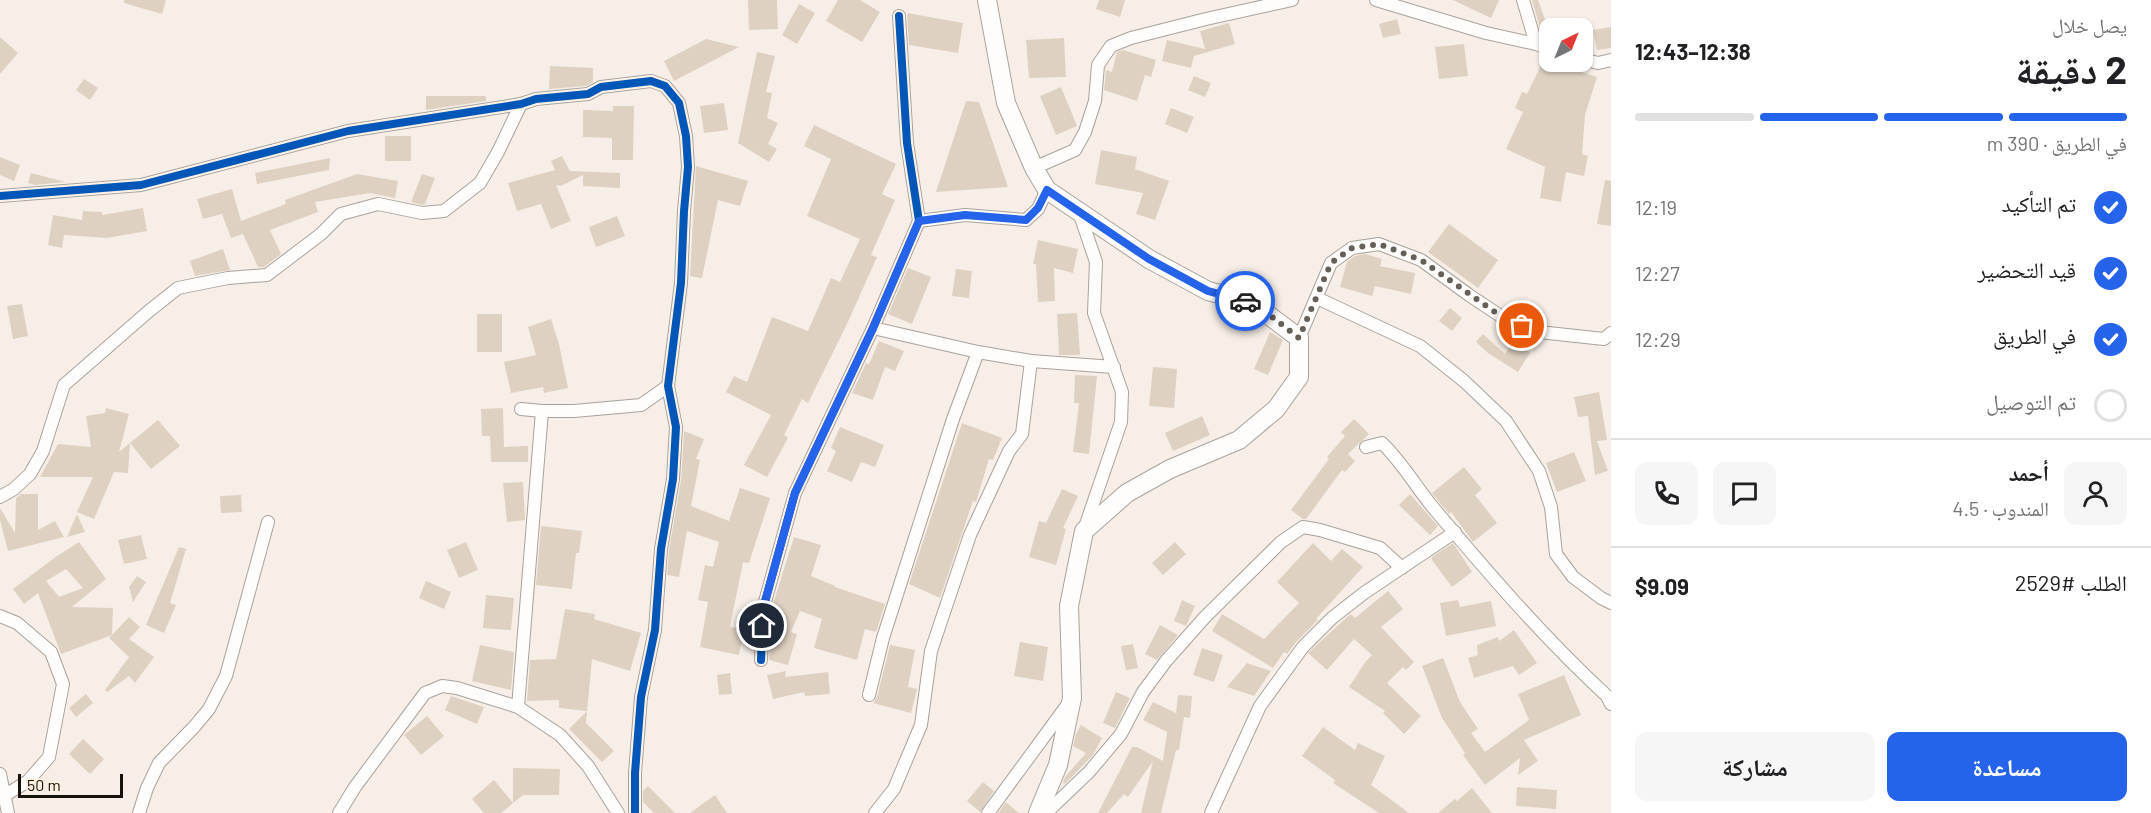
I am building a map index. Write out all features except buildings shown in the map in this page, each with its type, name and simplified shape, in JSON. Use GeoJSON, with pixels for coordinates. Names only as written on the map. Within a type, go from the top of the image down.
{"type":"FeatureCollection","features":[{"type":"Feature","properties":{"kind":"main road"},"geometry":{"type":"LineString","coordinates":[[987,0],[1006,103],[1034,168],[1047,190],[1149,259],[1208,291],[1251,302],[1299,338],[1299,377],[1276,409],[1239,440],[1170,469],[1127,493],[1084,531],[1069,606],[1072,698],[1058,765],[1038,813]]}},
{"type":"Feature","properties":{"kind":"street"},"geometry":{"type":"LineString","coordinates":[[1034,168],[1075,150],[1085,132],[1095,101],[1098,65],[1111,46],[1131,38],[1292,0]]}},
{"type":"Feature","properties":{"kind":"street"},"geometry":{"type":"LineString","coordinates":[[1523,0],[1536,44]]}},
{"type":"Feature","properties":{"kind":"street"},"geometry":{"type":"LineString","coordinates":[[1382,1],[1486,33],[1539,45]]}},
{"type":"Feature","properties":{"kind":"street"},"geometry":{"type":"LineString","coordinates":[[760,660],[763,609],[795,493],[873,328],[919,221],[907,143],[899,16]]}},
{"type":"Feature","properties":{"kind":"street"},"geometry":{"type":"LineString","coordinates":[[1593,62],[1611,60]]}},
{"type":"Feature","properties":{"kind":"street"},"geometry":{"type":"LineString","coordinates":[[0,196],[141,185],[348,131],[521,104],[536,99],[588,94],[601,87],[651,81],[664,86],[679,103],[686,136],[688,167],[681,283],[668,386],[676,427],[673,479],[661,549],[655,630],[641,697],[635,773],[635,813]]}},
{"type":"Feature","properties":{"kind":"street"},"geometry":{"type":"LineString","coordinates":[[0,497],[14,489],[30,474],[43,451],[64,385],[178,288],[267,275],[321,234],[341,214],[378,204],[422,213],[444,211],[480,183],[521,104]]}},
{"type":"Feature","properties":{"kind":"street"},"geometry":{"type":"LineString","coordinates":[[919,221],[965,215],[1026,220],[1038,208],[1047,190]]}},
{"type":"Feature","properties":{"kind":"street"},"geometry":{"type":"LineString","coordinates":[[1079,212],[1096,262],[1094,313],[1122,392],[1121,422],[1084,531]]}},
{"type":"Feature","properties":{"kind":"street"},"geometry":{"type":"LineString","coordinates":[[1299,338],[1331,263],[1352,248],[1379,244],[1421,260],[1505,319],[1539,332],[1604,339],[1611,333]]}},
{"type":"Feature","properties":{"kind":"street"},"geometry":{"type":"LineString","coordinates":[[1317,298],[1420,346],[1464,381],[1506,421],[1539,471],[1551,507],[1556,554],[1573,577],[1611,603]]}},
{"type":"Feature","properties":{"kind":"street"},"geometry":{"type":"LineString","coordinates":[[873,328],[978,352],[1031,361],[1114,367]]}},
{"type":"Feature","properties":{"kind":"street"},"geometry":{"type":"LineString","coordinates":[[869,695],[883,638],[953,419],[978,352]]}},
{"type":"Feature","properties":{"kind":"street"},"geometry":{"type":"LineString","coordinates":[[875,813],[894,789],[921,725],[931,651],[970,534],[1009,451],[1022,434],[1031,361]]}},
{"type":"Feature","properties":{"kind":"street"},"geometry":{"type":"LineString","coordinates":[[520,409],[542,411],[641,405],[668,386]]}},
{"type":"Feature","properties":{"kind":"street"},"geometry":{"type":"LineString","coordinates":[[518,707],[542,411]]}},
{"type":"Feature","properties":{"kind":"street"},"geometry":{"type":"LineString","coordinates":[[1366,447],[1382,443],[1394,454],[1435,509],[1565,657],[1610,698]]}},
{"type":"Feature","properties":{"kind":"street"},"geometry":{"type":"LineString","coordinates":[[139,813],[147,788],[159,763],[209,709],[226,676],[268,522]]}},
{"type":"Feature","properties":{"kind":"street"},"geometry":{"type":"LineString","coordinates":[[1046,813],[1089,772],[1121,734],[1143,692],[1166,661],[1205,618],[1281,542],[1304,527],[1320,530],[1380,548],[1402,568]]}},
{"type":"Feature","properties":{"kind":"street"},"geometry":{"type":"LineString","coordinates":[[1211,813],[1260,706],[1303,647],[1332,618],[1364,593],[1455,532]]}},
{"type":"Feature","properties":{"kind":"street"},"geometry":{"type":"LineString","coordinates":[[0,616],[17,623],[51,652],[63,684],[49,757],[28,781],[2,792]]}},
{"type":"Feature","properties":{"kind":"street"},"geometry":{"type":"LineString","coordinates":[[339,813],[355,787],[425,693],[442,686],[457,688],[518,707],[560,735],[588,766],[618,813]]}},
{"type":"Feature","properties":{"kind":"street"},"geometry":{"type":"LineString","coordinates":[[988,813],[1072,698]]}},
{"type":"Feature","properties":{"kind":"street"},"geometry":{"type":"LineString","coordinates":[[0,774],[8,813]]}},
{"type":"Feature","properties":{"kind":"cycle path"},"geometry":{"type":"LineString","coordinates":[[761,660],[763,609],[795,493],[873,328],[919,221],[907,143],[899,16]]}},
{"type":"Feature","properties":{"kind":"cycle path"},"geometry":{"type":"LineString","coordinates":[[0,196],[141,185],[348,131],[521,104],[536,99],[588,94],[601,87],[651,81],[665,86],[679,103],[686,136],[688,167],[681,283],[668,386],[676,427],[673,479],[661,549],[655,630],[641,697],[635,773],[635,813]]}},
{"type":"Feature","properties":{"kind":"way so far"},"geometry":{"type":"LineString","coordinates":[[1245,301],[1262,309],[1299,338],[1331,263],[1352,248],[1379,244],[1421,260],[1505,319],[1522,326]]}},
{"type":"Feature","properties":{"kind":"route"},"geometry":{"type":"LineString","coordinates":[[762,626],[763,609],[795,493],[873,328],[919,221],[965,215],[1026,220],[1038,208],[1047,190],[1149,259],[1208,291],[1245,301]]}}]}
